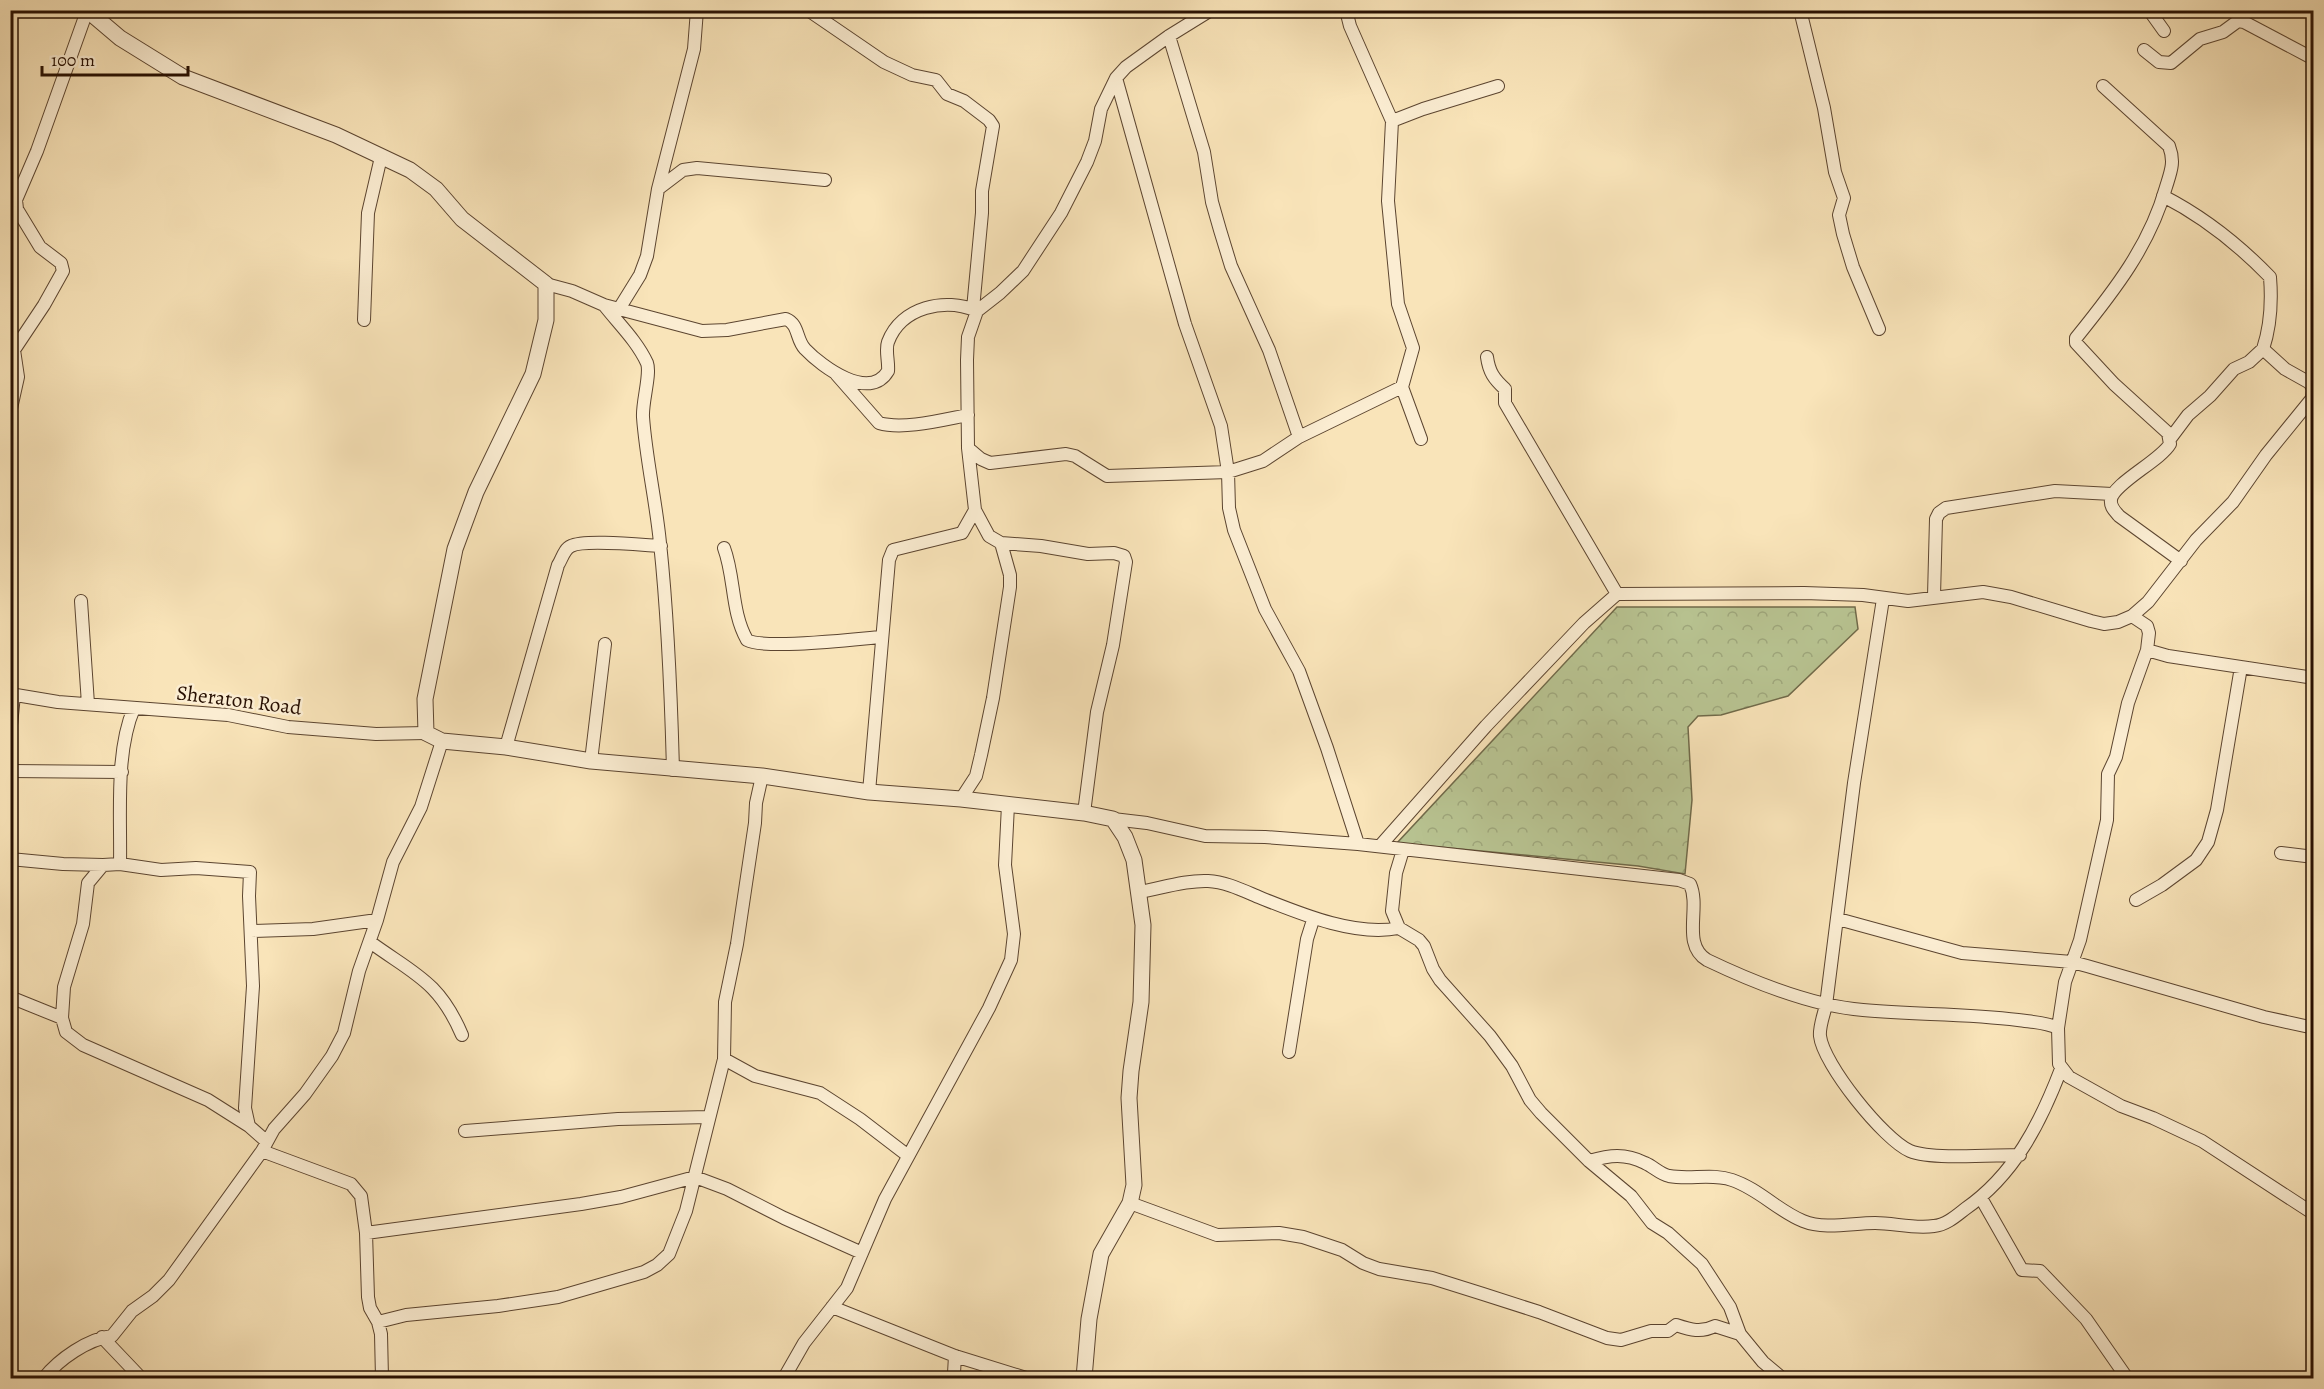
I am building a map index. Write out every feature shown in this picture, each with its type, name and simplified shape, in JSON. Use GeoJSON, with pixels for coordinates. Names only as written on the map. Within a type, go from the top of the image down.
{"type":"FeatureCollection","features":[{"type":"Feature","properties":{"kind":"street"},"geometry":{"type":"LineString","coordinates":[[619,309],[640,275],[647,256],[658,189],[694,49],[697,10]]}},
{"type":"Feature","properties":{"kind":"street"},"geometry":{"type":"LineString","coordinates":[[808,10],[884,62],[912,75],[936,80],[947,94],[964,101],[993,126],[982,190],[975,310],[968,337],[968,448],[975,510],[989,536],[1001,543],[1041,546],[1088,554],[1114,553],[1124,556],[1126,562],[1113,645],[1097,712],[1084,813]]}},
{"type":"Feature","properties":{"kind":"street"},"geometry":{"type":"LineString","coordinates":[[835,373],[860,383],[880,381],[888,371],[887,344],[899,323],[906,316],[941,305],[975,310],[1000,293],[1023,272],[1061,213],[1087,162],[1095,141],[1101,109],[1116,78],[1126,67],[1169,36],[1211,10]]}},
{"type":"Feature","properties":{"kind":"street"},"geometry":{"type":"LineString","coordinates":[[1346,10],[1350,26],[1392,121],[1388,201],[1398,304],[1413,348],[1402,387],[1421,439]]}},
{"type":"Feature","properties":{"kind":"street"},"geometry":{"type":"LineString","coordinates":[[1800,10],[1824,108],[1835,172],[1844,198],[1839,215],[1843,234],[1856,275],[1879,329]]}},
{"type":"Feature","properties":{"kind":"street"},"geometry":{"type":"LineString","coordinates":[[2149,10],[2164,31]]}},
{"type":"Feature","properties":{"kind":"street"},"geometry":{"type":"LineString","coordinates":[[10,413],[18,377],[14,350],[63,272],[61,263],[40,247],[17,209],[16,200],[87,11],[120,38],[183,77],[336,135],[410,170],[436,189],[462,219],[546,284],[572,291],[604,305],[702,331],[727,330],[786,319],[793,324],[800,344],[835,373],[879,423],[887,426],[904,425],[968,416]]}},
{"type":"Feature","properties":{"kind":"street"},"geometry":{"type":"LineString","coordinates":[[2144,50],[2159,62],[2171,63],[2200,39],[2223,32],[2238,21],[2244,22],[2313,59]]}},
{"type":"Feature","properties":{"kind":"street"},"geometry":{"type":"LineString","coordinates":[[1169,36],[1204,152],[1212,202],[1228,257],[1269,350],[1299,437]]}},
{"type":"Feature","properties":{"kind":"street"},"geometry":{"type":"LineString","coordinates":[[1116,78],[1185,324],[1221,426],[1228,472],[1229,508],[1234,530],[1264,609],[1299,671],[1358,844]]}},
{"type":"Feature","properties":{"kind":"street"},"geometry":{"type":"LineString","coordinates":[[1392,121],[1498,86]]}},
{"type":"Feature","properties":{"kind":"street"},"geometry":{"type":"LineString","coordinates":[[2103,86],[2169,146],[2174,158],[2156,220],[2132,264],[2076,338],[2076,343],[2114,384],[2163,428],[2170,439]]}},
{"type":"Feature","properties":{"kind":"street"},"geometry":{"type":"LineString","coordinates":[[364,320],[368,213],[381,157]]}},
{"type":"Feature","properties":{"kind":"street"},"geometry":{"type":"LineString","coordinates":[[658,189],[683,170],[697,168],[825,180]]}},
{"type":"Feature","properties":{"kind":"street"},"geometry":{"type":"LineString","coordinates":[[2163,196],[2184,207],[2241,247],[2270,277],[2270,317],[2268,335],[2263,349],[2248,362],[2234,369],[2210,396],[2188,415],[2170,439],[2166,451],[2112,494],[2110,501],[2112,508],[2119,516],[2181,561]]}},
{"type":"Feature","properties":{"kind":"street"},"geometry":{"type":"LineString","coordinates":[[546,284],[546,320],[533,374],[476,492],[464,519],[455,549],[425,699],[426,733],[442,741],[506,747],[591,761],[762,777],[869,792],[961,799],[1084,813],[1148,823],[1205,836],[1265,837],[1380,846],[1679,880],[1690,884],[1694,894],[1693,942],[1698,955],[1720,966],[1826,1005],[1861,1010],[2002,1018],[2058,1028]]}},
{"type":"Feature","properties":{"kind":"street"},"geometry":{"type":"LineString","coordinates":[[604,305],[632,339],[648,365],[643,417],[661,546],[669,625],[673,770]]}},
{"type":"Feature","properties":{"kind":"street"},"geometry":{"type":"LineString","coordinates":[[1380,846],[1486,726],[1584,623],[1617,594],[1785,593],[1863,595],[1908,601],[1934,596],[1983,592],[2011,597],[2104,624],[2118,622],[2132,616],[2148,602],[2196,540],[2233,502],[2266,455],[2313,397],[2310,383],[2285,369],[2263,349]]}},
{"type":"Feature","properties":{"kind":"street"},"geometry":{"type":"LineString","coordinates":[[1487,357],[1488,369],[1505,389],[1505,403],[1617,594]]}},
{"type":"Feature","properties":{"kind":"street"},"geometry":{"type":"LineString","coordinates":[[968,448],[990,463],[1066,454],[1074,456],[1107,476],[1228,472],[1263,461],[1299,437],[1402,387]]}},
{"type":"Feature","properties":{"kind":"street"},"geometry":{"type":"LineString","coordinates":[[1934,596],[1936,519],[1939,513],[1946,508],[2055,491],[2112,494]]}},
{"type":"Feature","properties":{"kind":"street"},"geometry":{"type":"LineString","coordinates":[[869,792],[889,560],[893,550],[962,533],[975,510]]}},
{"type":"Feature","properties":{"kind":"street"},"geometry":{"type":"LineString","coordinates":[[506,747],[558,565],[566,550],[572,545],[588,543],[661,546]]}},
{"type":"Feature","properties":{"kind":"street"},"geometry":{"type":"LineString","coordinates":[[961,799],[976,776],[999,661],[1010,587],[1010,575],[1001,543]]}},
{"type":"Feature","properties":{"kind":"street"},"geometry":{"type":"LineString","coordinates":[[724,548],[732,571],[734,597],[747,640],[758,644],[769,644],[881,637]]}},
{"type":"Feature","properties":{"kind":"street"},"geometry":{"type":"LineString","coordinates":[[1883,598],[1854,783],[1826,1005],[1820,1031],[1822,1047],[1858,1102],[1877,1124],[1910,1151],[1926,1154],[2020,1155]]}},
{"type":"Feature","properties":{"kind":"street"},"geometry":{"type":"LineString","coordinates":[[81,601],[88,704]]}},
{"type":"Feature","properties":{"kind":"street"},"geometry":{"type":"LineString","coordinates":[[2132,616],[2147,626],[2149,633],[2147,650],[2128,703],[2116,757],[2108,774],[2107,820],[2073,962],[2065,982],[2058,1028],[2058,1056],[2061,1069],[2068,1077],[2121,1106],[2162,1122],[2202,1142],[2313,1214]]}},
{"type":"Feature","properties":{"kind":"street"},"geometry":{"type":"LineString","coordinates":[[591,761],[605,644]]}},
{"type":"Feature","properties":{"kind":"street"},"geometry":{"type":"LineString","coordinates":[[2147,650],[2168,656],[2313,678]]}},
{"type":"Feature","properties":{"kind":"street"},"geometry":{"type":"LineString","coordinates":[[2136,900],[2162,885],[2196,860],[2208,842],[2217,810],[2241,667]]}},
{"type":"Feature","properties":{"kind":"street"},"geometry":{"type":"LineString","coordinates":[[10,735],[12,695]]}},
{"type":"Feature","properties":{"kind":"street","name":"Sheraton Road"},"geometry":{"type":"LineString","coordinates":[[12,695],[58,702],[228,715],[288,727],[376,734],[426,733]]}},
{"type":"Feature","properties":{"kind":"street"},"geometry":{"type":"LineString","coordinates":[[120,864],[122,772],[126,726],[134,708]]}},
{"type":"Feature","properties":{"kind":"street"},"geometry":{"type":"LineString","coordinates":[[44,1378],[61,1361],[102,1337],[112,1336],[132,1311],[153,1296],[169,1280],[274,1129],[305,1094],[332,1056],[344,1034],[351,998],[377,920],[393,862],[421,807],[442,741]]}},
{"type":"Feature","properties":{"kind":"street"},"geometry":{"type":"LineString","coordinates":[[10,771],[122,772]]}},
{"type":"Feature","properties":{"kind":"street"},"geometry":{"type":"LineString","coordinates":[[378,1322],[406,1315],[498,1306],[558,1297],[644,1272],[657,1265],[669,1254],[686,1211],[724,1059],[725,1002],[737,944],[756,803],[762,777]]}},
{"type":"Feature","properties":{"kind":"street"},"geometry":{"type":"LineString","coordinates":[[788,1377],[804,1343],[847,1288],[885,1199],[907,1155],[989,1008],[1011,960],[1014,934],[1005,864],[1008,805]]}},
{"type":"Feature","properties":{"kind":"street"},"geometry":{"type":"LineString","coordinates":[[1084,1378],[1089,1319],[1101,1254],[1130,1203],[1134,1185],[1131,1071],[1142,1002],[1143,952],[1139,892],[1134,860],[1125,837],[1113,819]]}},
{"type":"Feature","properties":{"kind":"street"},"geometry":{"type":"LineString","coordinates":[[1402,850],[1396,873],[1392,911],[1399,928],[1424,946],[1440,980],[1490,1036],[1512,1066],[1530,1100],[1588,1161],[1620,1186],[1624,1193],[1640,1206],[1652,1223],[1668,1233],[1702,1264],[1730,1307],[1740,1334],[1763,1362],[1782,1378]]}},
{"type":"Feature","properties":{"kind":"street"},"geometry":{"type":"LineString","coordinates":[[2281,853],[2313,857]]}},
{"type":"Feature","properties":{"kind":"street"},"geometry":{"type":"LineString","coordinates":[[10,859],[103,866],[120,864],[161,870],[196,868],[250,872],[253,986],[245,1108],[249,1126]]}},
{"type":"Feature","properties":{"kind":"street"},"geometry":{"type":"LineString","coordinates":[[103,866],[88,883],[83,924],[64,987],[62,1018],[66,1032],[83,1045],[208,1100],[249,1126],[264,1146],[351,1184],[357,1189],[361,1196],[366,1233],[368,1297],[381,1334],[382,1378]]}},
{"type":"Feature","properties":{"kind":"street"},"geometry":{"type":"LineString","coordinates":[[1139,892],[1188,882],[1209,881],[1230,885],[1313,920],[1380,931],[1399,928]]}},
{"type":"Feature","properties":{"kind":"street"},"geometry":{"type":"LineString","coordinates":[[1838,919],[1962,953],[2073,962],[2264,1017],[2313,1028]]}},
{"type":"Feature","properties":{"kind":"street"},"geometry":{"type":"LineString","coordinates":[[251,931],[313,929],[377,920]]}},
{"type":"Feature","properties":{"kind":"street"},"geometry":{"type":"LineString","coordinates":[[1289,1052],[1307,939],[1313,920]]}},
{"type":"Feature","properties":{"kind":"street"},"geometry":{"type":"LineString","coordinates":[[370,942],[428,982],[453,1014],[462,1035]]}},
{"type":"Feature","properties":{"kind":"street"},"geometry":{"type":"LineString","coordinates":[[10,997],[62,1018]]}},
{"type":"Feature","properties":{"kind":"street"},"geometry":{"type":"LineString","coordinates":[[724,1059],[755,1076],[820,1093],[860,1119],[907,1155]]}},
{"type":"Feature","properties":{"kind":"street"},"geometry":{"type":"LineString","coordinates":[[1588,1161],[1604,1157],[1626,1156],[1646,1163],[1665,1175],[1687,1178],[1722,1177],[1733,1180],[1757,1192],[1802,1221],[1814,1224],[1876,1223],[1936,1226],[1954,1217],[1981,1198],[2020,1155],[2044,1111],[2061,1069]]}},
{"type":"Feature","properties":{"kind":"street"},"geometry":{"type":"LineString","coordinates":[[465,1131],[618,1119],[709,1117]]}},
{"type":"Feature","properties":{"kind":"street"},"geometry":{"type":"LineString","coordinates":[[366,1233],[581,1204],[621,1197],[695,1177],[727,1189],[783,1218],[862,1253]]}},
{"type":"Feature","properties":{"kind":"street"},"geometry":{"type":"LineString","coordinates":[[1981,1198],[2022,1270],[2040,1271],[2070,1301],[2086,1319],[2127,1378]]}},
{"type":"Feature","properties":{"kind":"street"},"geometry":{"type":"LineString","coordinates":[[1130,1203],[1217,1235],[1279,1233],[1303,1237],[1342,1250],[1363,1263],[1379,1269],[1432,1278],[1539,1312],[1607,1338],[1621,1340],[1651,1331],[1668,1331],[1677,1325],[1691,1330],[1706,1331],[1715,1326],[1740,1334]]}},
{"type":"Feature","properties":{"kind":"street"},"geometry":{"type":"LineString","coordinates":[[832,1307],[955,1356],[1026,1378]]}},
{"type":"Feature","properties":{"kind":"street"},"geometry":{"type":"LineString","coordinates":[[102,1337],[141,1378]]}},
{"type":"Feature","properties":{"kind":"street"},"geometry":{"type":"LineString","coordinates":[[955,1356],[954,1373],[958,1378]]}},
{"type":"Feature","properties":{"kind":"green space"},"geometry":{"type":"Polygon","coordinates":[[[1617,607],[1855,607],[1858,629],[1788,696],[1721,715],[1698,716],[1688,727],[1692,800],[1685,874],[1638,866],[1397,843],[1617,607]]]}}]}
